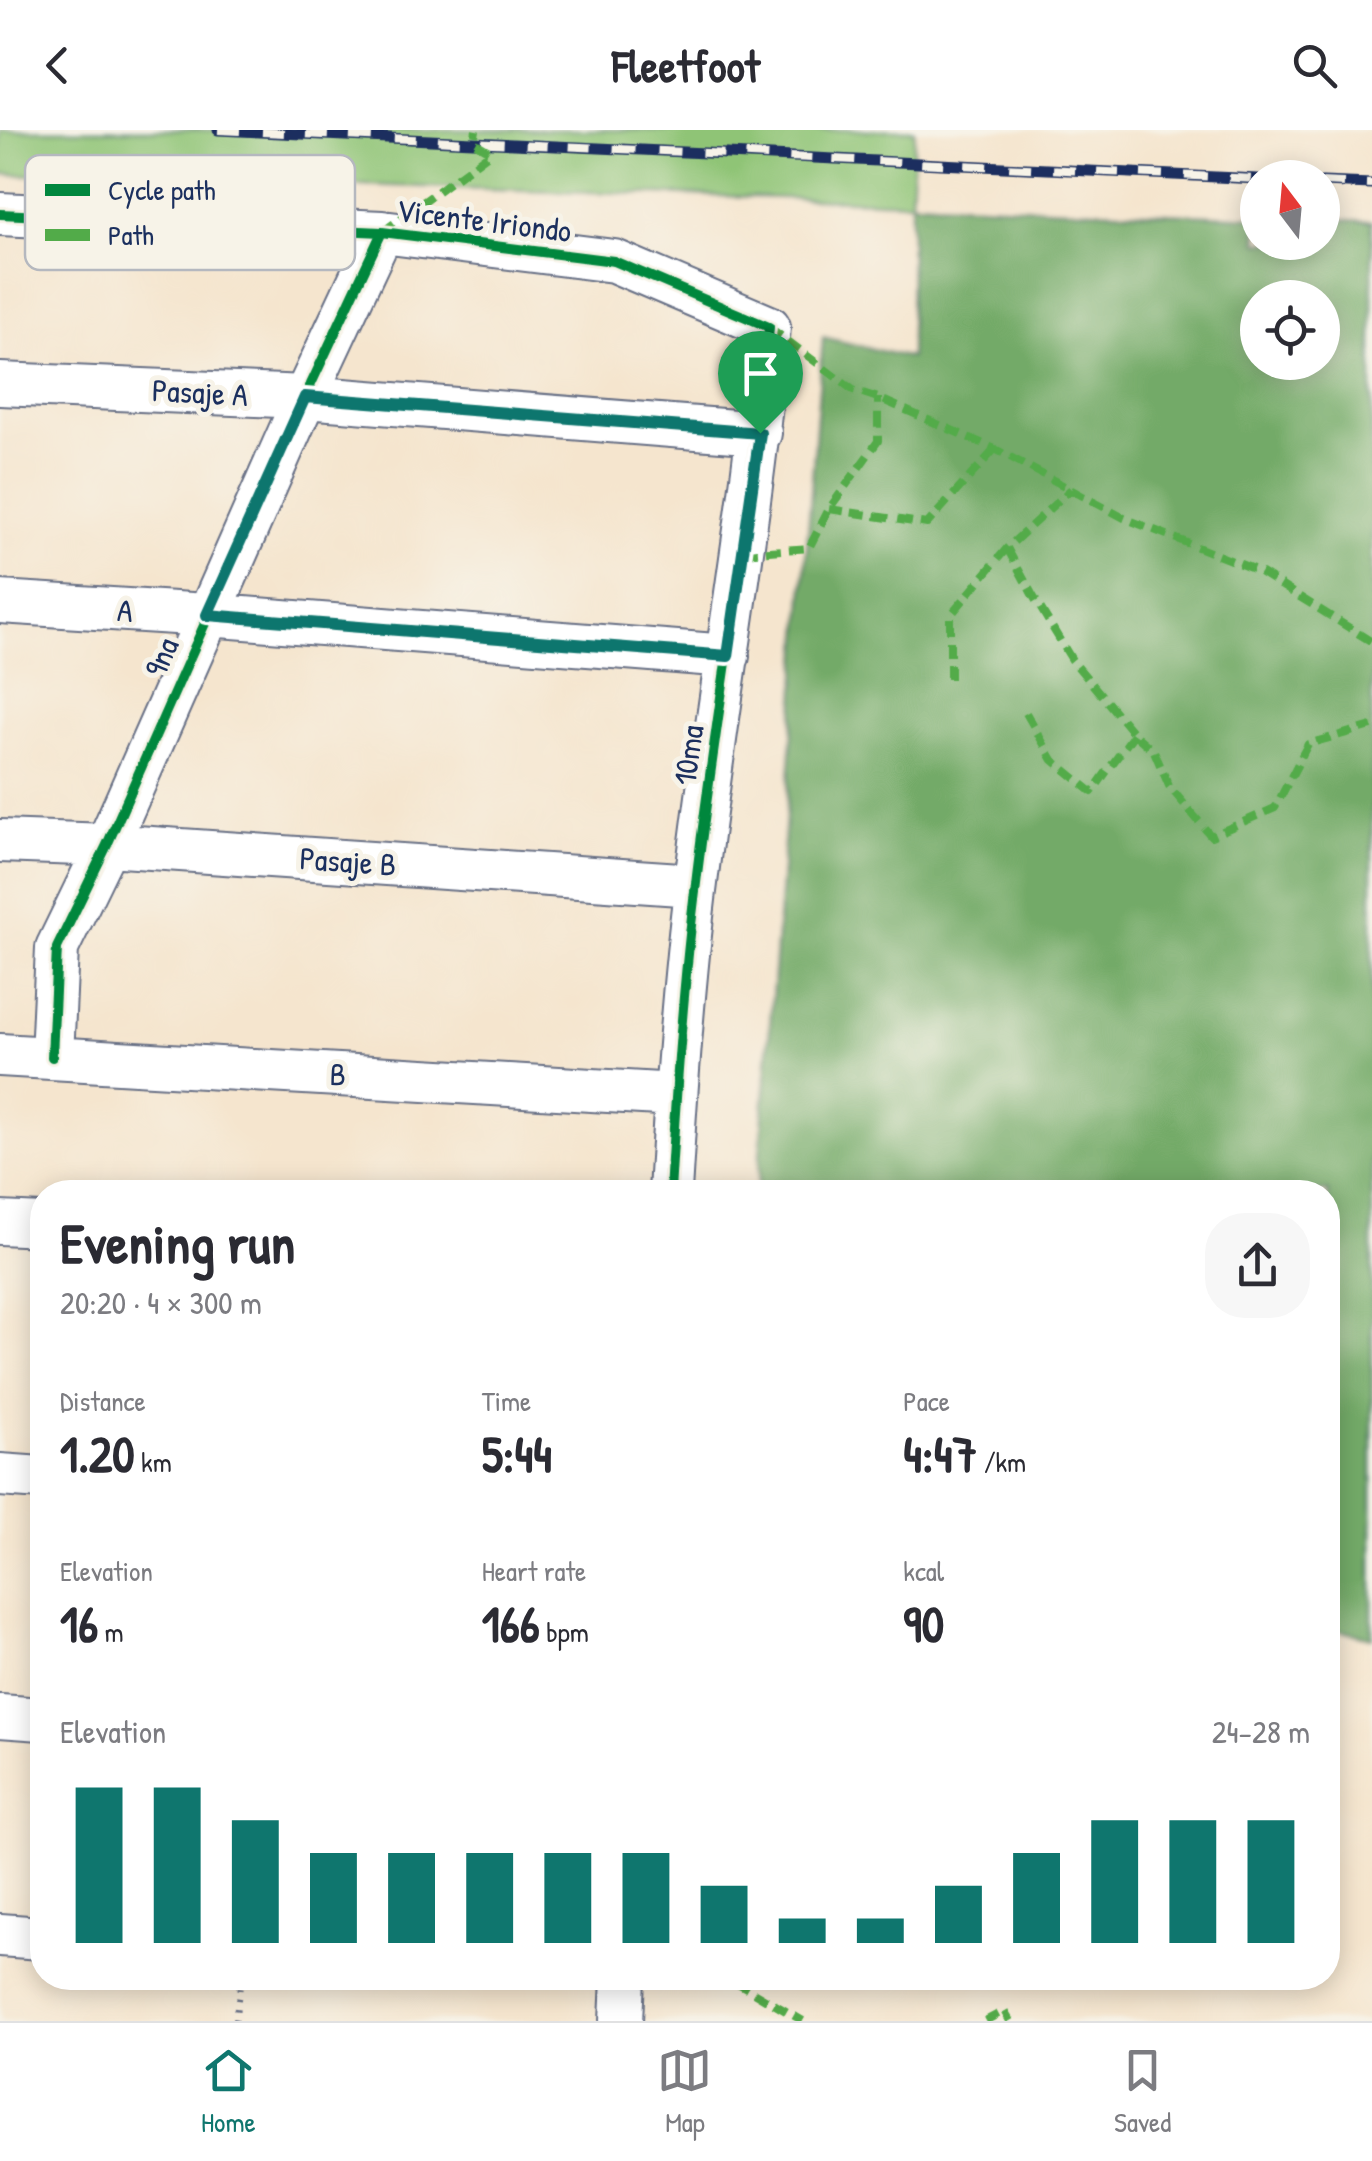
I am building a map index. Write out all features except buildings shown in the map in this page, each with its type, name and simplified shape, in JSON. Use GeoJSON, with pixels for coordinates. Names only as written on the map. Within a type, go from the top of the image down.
{"type":"FeatureCollection","features":[{"type":"Feature","properties":{"kind":"street","name":"Vicente Iriondo"},"geometry":{"type":"LineString","coordinates":[[0,214],[25,215]]}},
{"type":"Feature","properties":{"kind":"street","name":"Vicente Iriondo"},"geometry":{"type":"LineString","coordinates":[[355,231],[614,261],[769,327]]}},
{"type":"Feature","properties":{"kind":"street","name":"9na"},"geometry":{"type":"LineString","coordinates":[[52,1057],[57,948],[382,232]]}},
{"type":"Feature","properties":{"kind":"street","name":"10ma"},"geometry":{"type":"LineString","coordinates":[[671,1180],[695,885],[760,433],[769,327]]}},
{"type":"Feature","properties":{"kind":"street","name":"Pasaje A"},"geometry":{"type":"LineString","coordinates":[[0,384],[305,397],[760,433]]}},
{"type":"Feature","properties":{"kind":"street","name":"A"},"geometry":{"type":"LineString","coordinates":[[0,602],[728,656]]}},
{"type":"Feature","properties":{"kind":"street","name":"Pasaje B"},"geometry":{"type":"LineString","coordinates":[[0,842],[106,845],[695,885]]}},
{"type":"Feature","properties":{"kind":"street","name":"B"},"geometry":{"type":"LineString","coordinates":[[0,1055],[676,1095]]}},
{"type":"Feature","properties":{"kind":"street"},"geometry":{"type":"LineString","coordinates":[[0,1223],[30,1224]]}},
{"type":"Feature","properties":{"kind":"street"},"geometry":{"type":"LineString","coordinates":[[0,1475],[30,1477]]}},
{"type":"Feature","properties":{"kind":"street"},"geometry":{"type":"LineString","coordinates":[[0,1716],[30,1718]]}},
{"type":"Feature","properties":{"kind":"street"},"geometry":{"type":"LineString","coordinates":[[0,1935],[30,1937]]}},
{"type":"Feature","properties":{"kind":"street"},"geometry":{"type":"LineString","coordinates":[[620,2021],[622,1990]]}},
{"type":"Feature","properties":{"kind":"path"},"geometry":{"type":"LineString","coordinates":[[235,2021],[239,1990]]}},
{"type":"Feature","properties":{"kind":"green space"},"geometry":{"type":"Polygon","coordinates":[[[0,130],[915,130],[911,202],[355,185],[355,155],[25,155],[25,175],[0,174],[0,130]]]}},
{"type":"Feature","properties":{"kind":"green space"},"geometry":{"type":"Polygon","coordinates":[[[911,202],[1240,216],[1240,260],[1340,260],[1340,220],[1372,221],[1372,1638],[1340,1631],[1340,1180],[758,1180],[823,337],[910,358],[911,202]]]}},
{"type":"Feature","properties":{"kind":"railway"},"geometry":{"type":"LineString","coordinates":[[218,130],[1240,178]]}},
{"type":"Feature","properties":{"kind":"railway"},"geometry":{"type":"LineString","coordinates":[[1340,183],[1372,184]]}},
{"type":"Feature","properties":{"kind":"marked path"},"geometry":{"type":"LineString","coordinates":[[382,232],[491,152],[474,142],[476,130]]}},
{"type":"Feature","properties":{"kind":"marked path"},"geometry":{"type":"LineString","coordinates":[[769,327],[853,390],[995,449],[1124,518],[1258,571],[1372,642]]}},
{"type":"Feature","properties":{"kind":"marked path"},"geometry":{"type":"LineString","coordinates":[[743,553],[809,548],[829,509],[878,441],[878,398]]}},
{"type":"Feature","properties":{"kind":"marked path"},"geometry":{"type":"LineString","coordinates":[[829,509],[927,524],[995,449]]}},
{"type":"Feature","properties":{"kind":"marked path"},"geometry":{"type":"LineString","coordinates":[[950,679],[950,616],[1007,548],[1071,489]]}},
{"type":"Feature","properties":{"kind":"marked path"},"geometry":{"type":"LineString","coordinates":[[1007,548],[1072,660],[1134,734],[1154,751],[1169,786],[1211,836],[1275,808],[1308,744],[1372,726]]}},
{"type":"Feature","properties":{"kind":"marked path"},"geometry":{"type":"LineString","coordinates":[[1026,713],[1053,760],[1092,792],[1134,734]]}},
{"type":"Feature","properties":{"kind":"marked path"},"geometry":{"type":"LineString","coordinates":[[750,1990],[803,2021]]}},
{"type":"Feature","properties":{"kind":"marked path"},"geometry":{"type":"LineString","coordinates":[[985,2021],[1004,2011],[1010,2021]]}},
{"type":"Feature","properties":{"kind":"cycle path"},"geometry":{"type":"LineString","coordinates":[[0,214],[25,215]]}},
{"type":"Feature","properties":{"kind":"cycle path"},"geometry":{"type":"LineString","coordinates":[[355,231],[614,261],[769,327],[754,466],[691,921],[671,1180]]}},
{"type":"Feature","properties":{"kind":"cycle path"},"geometry":{"type":"LineString","coordinates":[[52,1057],[57,948],[382,232]]}},
{"type":"Feature","properties":{"kind":"route"},"geometry":{"type":"LineString","coordinates":[[305,397],[760,433],[728,656],[207,615],[305,397]]}}]}
